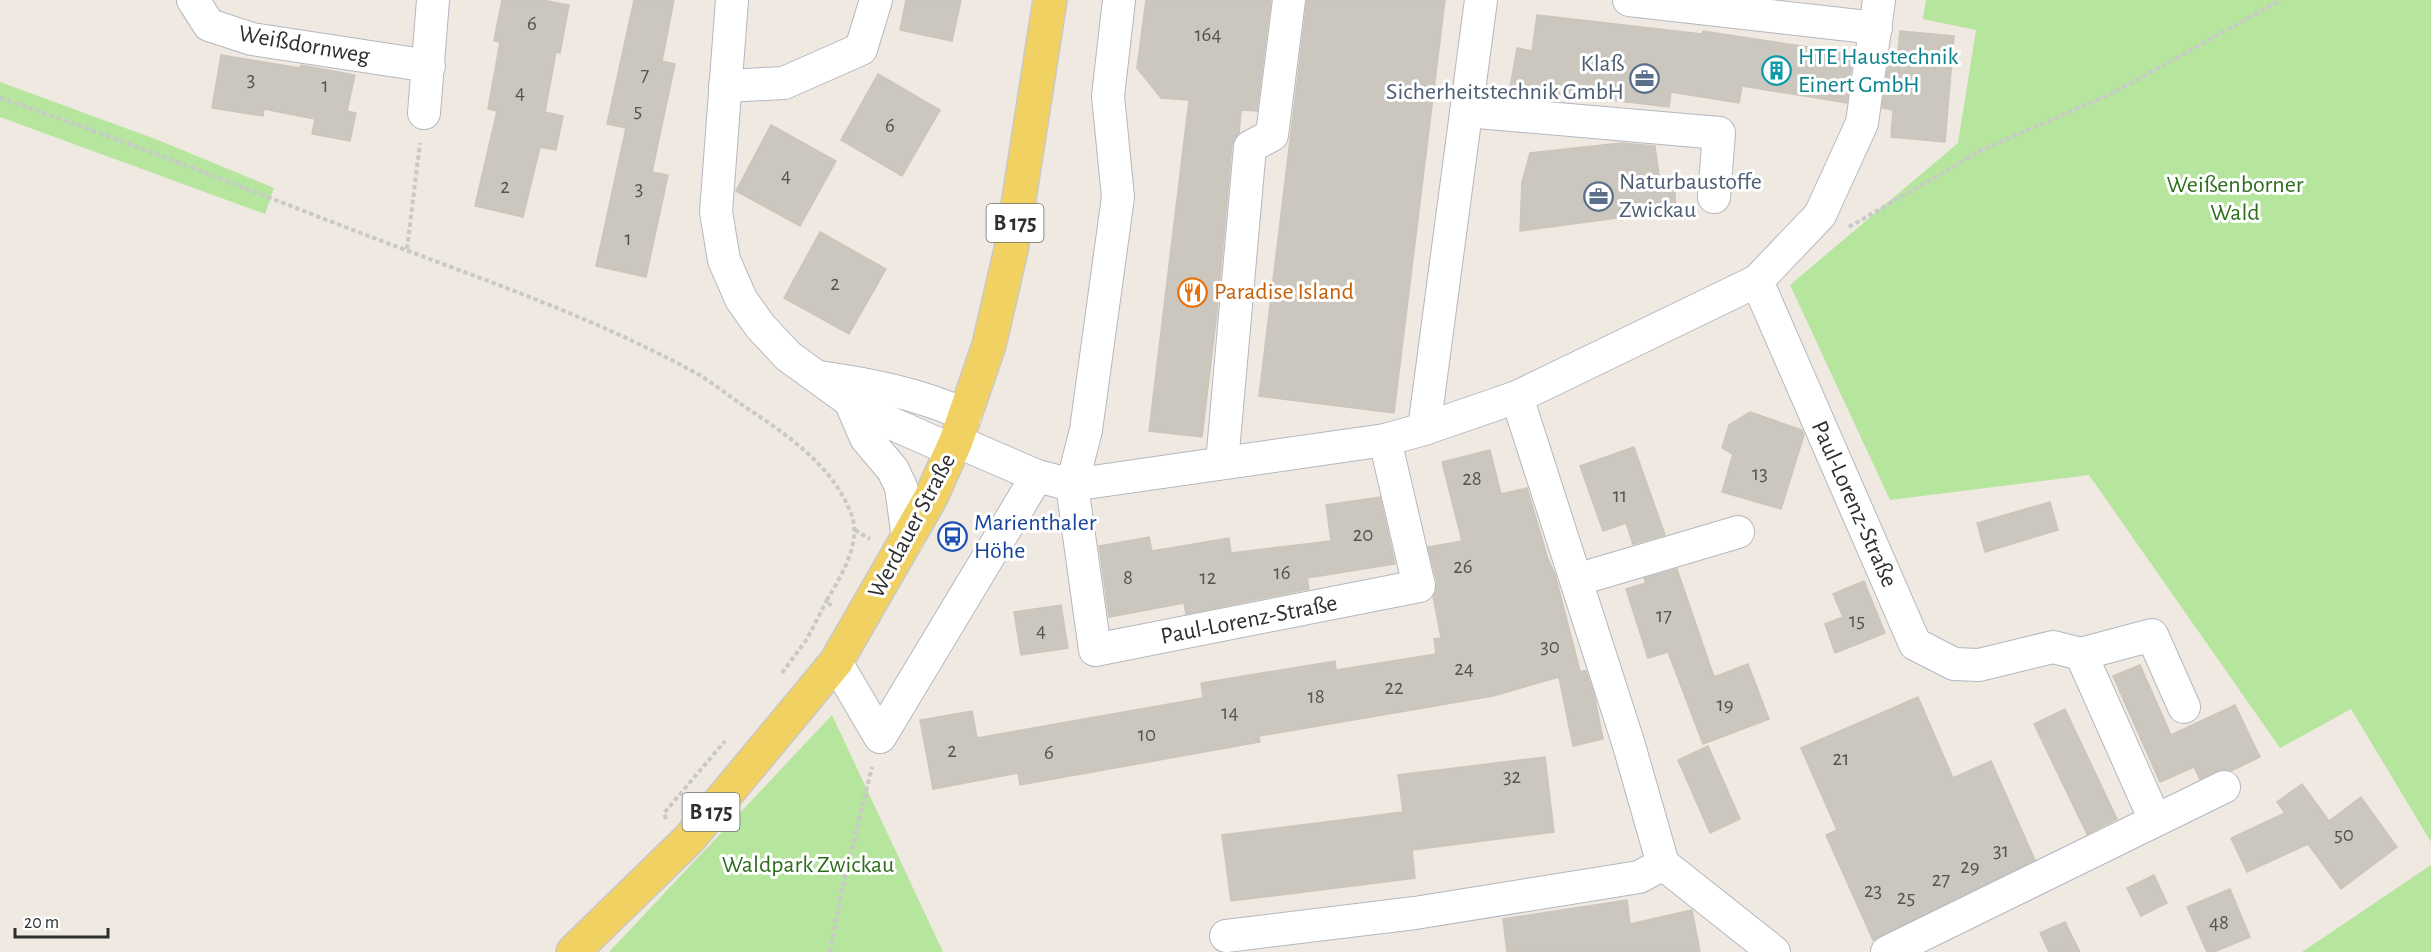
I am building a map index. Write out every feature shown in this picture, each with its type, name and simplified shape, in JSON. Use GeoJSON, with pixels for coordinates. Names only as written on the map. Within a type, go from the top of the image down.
{"type":"FeatureCollection","features":[{"type":"Feature","properties":{"kind":"main road","name":"Werdauer Straße"},"geometry":{"type":"LineString","coordinates":[[573,952],[688,839],[836,662],[931,497],[958,435],[989,345],[1011,250],[1050,0]]}},
{"type":"Feature","properties":{"kind":"street","name":"Weißdornweg"},"geometry":{"type":"LineString","coordinates":[[193,0],[209,25],[252,39],[429,66]]}},
{"type":"Feature","properties":{"kind":"street"},"geometry":{"type":"LineString","coordinates":[[424,113],[434,0]]}},
{"type":"Feature","properties":{"kind":"street"},"geometry":{"type":"LineString","coordinates":[[732,0],[716,212],[724,260],[741,299],[760,326],[788,356],[850,401],[877,417],[958,435],[1036,476],[1071,485],[1385,440],[1424,429],[1517,397],[1757,281],[1820,215],[1862,123],[1877,14],[1629,0]]}},
{"type":"Feature","properties":{"kind":"street"},"geometry":{"type":"LineString","coordinates":[[725,86],[784,83],[861,50],[876,0]]}},
{"type":"Feature","properties":{"kind":"street"},"geometry":{"type":"LineString","coordinates":[[1071,485],[1086,430],[1118,197],[1108,96],[1119,0]]}},
{"type":"Feature","properties":{"kind":"street"},"geometry":{"type":"LineString","coordinates":[[1222,463],[1250,147],[1272,135],[1289,0]]}},
{"type":"Feature","properties":{"kind":"street"},"geometry":{"type":"LineString","coordinates":[[1424,429],[1480,0]]}},
{"type":"Feature","properties":{"kind":"street"},"geometry":{"type":"LineString","coordinates":[[1466,111],[1719,133],[1714,197]]}},
{"type":"Feature","properties":{"kind":"street","name":"Paul-Lorenz-Straße"},"geometry":{"type":"LineString","coordinates":[[1757,281],[1915,644],[1954,664],[1979,665],[2054,647],[2081,654]]}},
{"type":"Feature","properties":{"kind":"street"},"geometry":{"type":"LineString","coordinates":[[818,377],[862,383],[932,400],[958,435]]}},
{"type":"Feature","properties":{"kind":"street"},"geometry":{"type":"LineString","coordinates":[[1517,397],[1628,742],[1664,864],[1774,952]]}},
{"type":"Feature","properties":{"kind":"street"},"geometry":{"type":"LineString","coordinates":[[850,401],[866,438],[892,470],[902,487],[908,539]]}},
{"type":"Feature","properties":{"kind":"street","name":"Paul-Lorenz-Straße"},"geometry":{"type":"LineString","coordinates":[[1071,485],[1095,650],[1419,586],[1385,440]]}},
{"type":"Feature","properties":{"kind":"street"},"geometry":{"type":"LineString","coordinates":[[836,662],[880,737],[1036,476]]}},
{"type":"Feature","properties":{"kind":"street"},"geometry":{"type":"LineString","coordinates":[[1575,580],[1738,532]]}},
{"type":"Feature","properties":{"kind":"street"},"geometry":{"type":"LineString","coordinates":[[2155,820],[2081,654],[2152,635],[2184,707]]}},
{"type":"Feature","properties":{"kind":"street"},"geometry":{"type":"LineString","coordinates":[[1887,952],[2224,787]]}},
{"type":"Feature","properties":{"kind":"street"},"geometry":{"type":"LineString","coordinates":[[1226,936],[1415,913],[1639,877],[1664,864]]}},
{"type":"Feature","properties":{"kind":"path"},"geometry":{"type":"LineString","coordinates":[[1839,233],[1982,150],[2115,92],[2281,0]]}},
{"type":"Feature","properties":{"kind":"path"},"geometry":{"type":"LineString","coordinates":[[0,98],[102,132],[407,249],[596,325],[696,373],[783,432],[825,469],[852,516],[855,530],[843,573],[827,600],[836,612]]}},
{"type":"Feature","properties":{"kind":"path"},"geometry":{"type":"LineString","coordinates":[[407,249],[424,113]]}},
{"type":"Feature","properties":{"kind":"path"},"geometry":{"type":"LineString","coordinates":[[830,952],[842,888],[880,737]]}},
{"type":"Feature","properties":{"kind":"green space","name":"Weißenborner Wald"},"geometry":{"type":"Polygon","coordinates":[[[1926,0],[2431,0],[2431,842],[2351,709],[2280,748],[2089,475],[1890,500],[1790,285],[1958,143],[1976,30],[1923,19],[1926,0]]]}},
{"type":"Feature","properties":{"kind":"green space"},"geometry":{"type":"Polygon","coordinates":[[[0,82],[158,140],[274,188],[265,214],[0,117],[0,82]]]}},
{"type":"Feature","properties":{"kind":"green space","name":"Waldpark Zwickau"},"geometry":{"type":"Polygon","coordinates":[[[832,715],[943,952],[609,952],[832,715]]]}},
{"type":"Feature","properties":{"kind":"green space"},"geometry":{"type":"Polygon","coordinates":[[[2431,865],[2431,952],[2302,952],[2431,865]]]}},
{"type":"Feature","properties":{"kind":"building"},"geometry":{"type":"Polygon","coordinates":[[[502,0],[542,0],[569,5],[560,53],[556,52],[545,112],[563,116],[556,150],[540,147],[523,217],[475,206],[497,111],[488,109],[500,42],[494,41],[502,0]]]}},
{"type":"Feature","properties":{"kind":"building"},"geometry":{"type":"Polygon","coordinates":[[[634,0],[674,0],[662,61],[675,64],[652,172],[668,175],[646,277],[596,266],[626,128],[607,124],[634,0]]]}},
{"type":"Feature","properties":{"kind":"building"},"geometry":{"type":"Polygon","coordinates":[[[906,0],[961,0],[952,41],[900,30],[906,0]]]}},
{"type":"Feature","properties":{"kind":"building"},"geometry":{"type":"Polygon","coordinates":[[[1146,0],[1271,0],[1257,111],[1241,110],[1239,134],[1232,145],[1217,312],[1202,437],[1149,431],[1189,100],[1161,98],[1137,68],[1146,0]]]}},
{"type":"Feature","properties":{"kind":"building"},"geometry":{"type":"Polygon","coordinates":[[[1307,0],[1445,0],[1394,413],[1259,396],[1307,0]]]}},
{"type":"Feature","properties":{"kind":"building"},"geometry":{"type":"Polygon","coordinates":[[[1537,15],[1702,34],[1703,31],[1853,54],[1847,103],[1742,86],[1739,103],[1671,92],[1669,107],[1510,88],[1517,48],[1532,51],[1537,15]]]}},
{"type":"Feature","properties":{"kind":"building"},"geometry":{"type":"Polygon","coordinates":[[[1900,31],[1954,36],[1945,142],[1891,137],[1893,110],[1882,108],[1889,60],[1897,61],[1900,31]]]}},
{"type":"Feature","properties":{"kind":"building"},"geometry":{"type":"Polygon","coordinates":[[[221,55],[300,68],[301,65],[355,75],[347,111],[356,113],[350,141],[312,134],[315,119],[264,109],[263,116],[212,108],[221,55]]]}},
{"type":"Feature","properties":{"kind":"building"},"geometry":{"type":"Polygon","coordinates":[[[878,74],[940,110],[902,176],[841,140],[878,74]]]}},
{"type":"Feature","properties":{"kind":"building"},"geometry":{"type":"Polygon","coordinates":[[[771,125],[836,161],[800,226],[736,191],[771,125]]]}},
{"type":"Feature","properties":{"kind":"building","name":"Naturbaustoffe Zwickau"},"geometry":{"type":"Polygon","coordinates":[[[1621,143],[1655,146],[1660,182],[1674,179],[1676,210],[1520,231],[1522,182],[1530,153],[1621,143]]]}},
{"type":"Feature","properties":{"kind":"building"},"geometry":{"type":"Polygon","coordinates":[[[820,232],[886,269],[849,334],[784,298],[820,232]]]}},
{"type":"Feature","properties":{"kind":"building"},"geometry":{"type":"Polygon","coordinates":[[[1750,412],[1802,430],[1804,435],[1781,509],[1722,492],[1733,454],[1722,448],[1729,425],[1750,412]]]}},
{"type":"Feature","properties":{"kind":"building"},"geometry":{"type":"Polygon","coordinates":[[[1634,447],[1665,535],[1633,544],[1626,523],[1603,531],[1580,466],[1634,447]]]}},
{"type":"Feature","properties":{"kind":"building"},"geometry":{"type":"Polygon","coordinates":[[[1490,450],[1501,494],[1527,488],[1548,559],[1555,574],[1580,671],[1586,671],[1594,694],[1603,739],[1573,746],[1559,677],[1493,696],[1259,736],[1260,742],[1020,785],[1018,773],[933,789],[920,720],[972,711],[977,738],[1203,698],[1201,683],[1335,661],[1336,670],[1436,654],[1434,639],[1441,638],[1433,596],[1437,582],[1428,547],[1462,541],[1442,462],[1490,450]]]}},
{"type":"Feature","properties":{"kind":"building"},"geometry":{"type":"Polygon","coordinates":[[[1380,497],[1395,564],[1307,578],[1309,589],[1186,614],[1184,603],[1109,617],[1099,546],[1149,537],[1152,551],[1229,538],[1231,553],[1331,541],[1326,505],[1380,497]]]}},
{"type":"Feature","properties":{"kind":"building"},"geometry":{"type":"Polygon","coordinates":[[[2050,502],[2058,530],[1985,552],[1977,523],[2050,502]]]}},
{"type":"Feature","properties":{"kind":"building"},"geometry":{"type":"Polygon","coordinates":[[[1677,569],[1714,677],[1748,664],[1769,719],[1703,744],[1668,652],[1648,658],[1626,589],[1646,583],[1644,578],[1677,569]]]}},
{"type":"Feature","properties":{"kind":"building"},"geometry":{"type":"Polygon","coordinates":[[[1864,581],[1885,633],[1835,653],[1825,624],[1843,617],[1833,594],[1864,581]]]}},
{"type":"Feature","properties":{"kind":"building"},"geometry":{"type":"Polygon","coordinates":[[[1061,605],[1068,648],[1021,655],[1014,612],[1061,605]]]}},
{"type":"Feature","properties":{"kind":"building"},"geometry":{"type":"Polygon","coordinates":[[[2140,665],[2171,735],[2235,705],[2260,757],[2231,771],[2217,771],[2200,779],[2194,767],[2160,782],[2113,676],[2140,665]]]}},
{"type":"Feature","properties":{"kind":"building"},"geometry":{"type":"Polygon","coordinates":[[[1918,697],[1953,778],[1991,761],[2035,860],[1873,940],[1826,835],[1837,830],[1801,748],[1918,697]]]}},
{"type":"Feature","properties":{"kind":"building"},"geometry":{"type":"Polygon","coordinates":[[[2065,709],[2117,819],[2087,834],[2034,724],[2065,709]]]}},
{"type":"Feature","properties":{"kind":"building"},"geometry":{"type":"Polygon","coordinates":[[[1708,746],[1740,819],[1710,833],[1678,760],[1708,746]]]}},
{"type":"Feature","properties":{"kind":"building"},"geometry":{"type":"Polygon","coordinates":[[[1545,757],[1554,832],[1412,850],[1415,878],[1231,901],[1222,835],[1403,812],[1398,775],[1545,757]]]}},
{"type":"Feature","properties":{"kind":"building"},"geometry":{"type":"Polygon","coordinates":[[[2302,784],[2329,821],[2361,797],[2397,847],[2341,889],[2308,844],[2247,872],[2231,838],[2285,813],[2277,802],[2302,784]]]}},
{"type":"Feature","properties":{"kind":"building"},"geometry":{"type":"Polygon","coordinates":[[[2154,875],[2167,903],[2141,916],[2127,888],[2154,875]]]}},
{"type":"Feature","properties":{"kind":"building"},"geometry":{"type":"Polygon","coordinates":[[[2230,889],[2250,937],[2214,952],[2207,952],[2187,907],[2230,889]]]}},
{"type":"Feature","properties":{"kind":"building"},"geometry":{"type":"Polygon","coordinates":[[[1627,900],[1630,924],[1692,910],[1700,952],[1507,952],[1503,919],[1627,900]]]}},
{"type":"Feature","properties":{"kind":"building"},"geometry":{"type":"Polygon","coordinates":[[[2065,922],[2080,952],[2049,952],[2040,933],[2065,922]]]}},
{"type":"Feature","properties":{"kind":"place","name":"HTE Haustechnik Einert GmbH"},"geometry":{"type":"Point","coordinates":[1777,71]}},
{"type":"Feature","properties":{"kind":"place","name":"Klaß Sicherheitstechnik GmbH"},"geometry":{"type":"Point","coordinates":[1645,78]}},
{"type":"Feature","properties":{"kind":"place","name":"Naturbaustoffe Zwickau"},"geometry":{"type":"Point","coordinates":[1598,196]}},
{"type":"Feature","properties":{"kind":"place","name":"Paradise Island"},"geometry":{"type":"Point","coordinates":[1193,292]}},
{"type":"Feature","properties":{"kind":"place","name":"Marienthaler Höhe"},"geometry":{"type":"Point","coordinates":[953,537]}}]}
